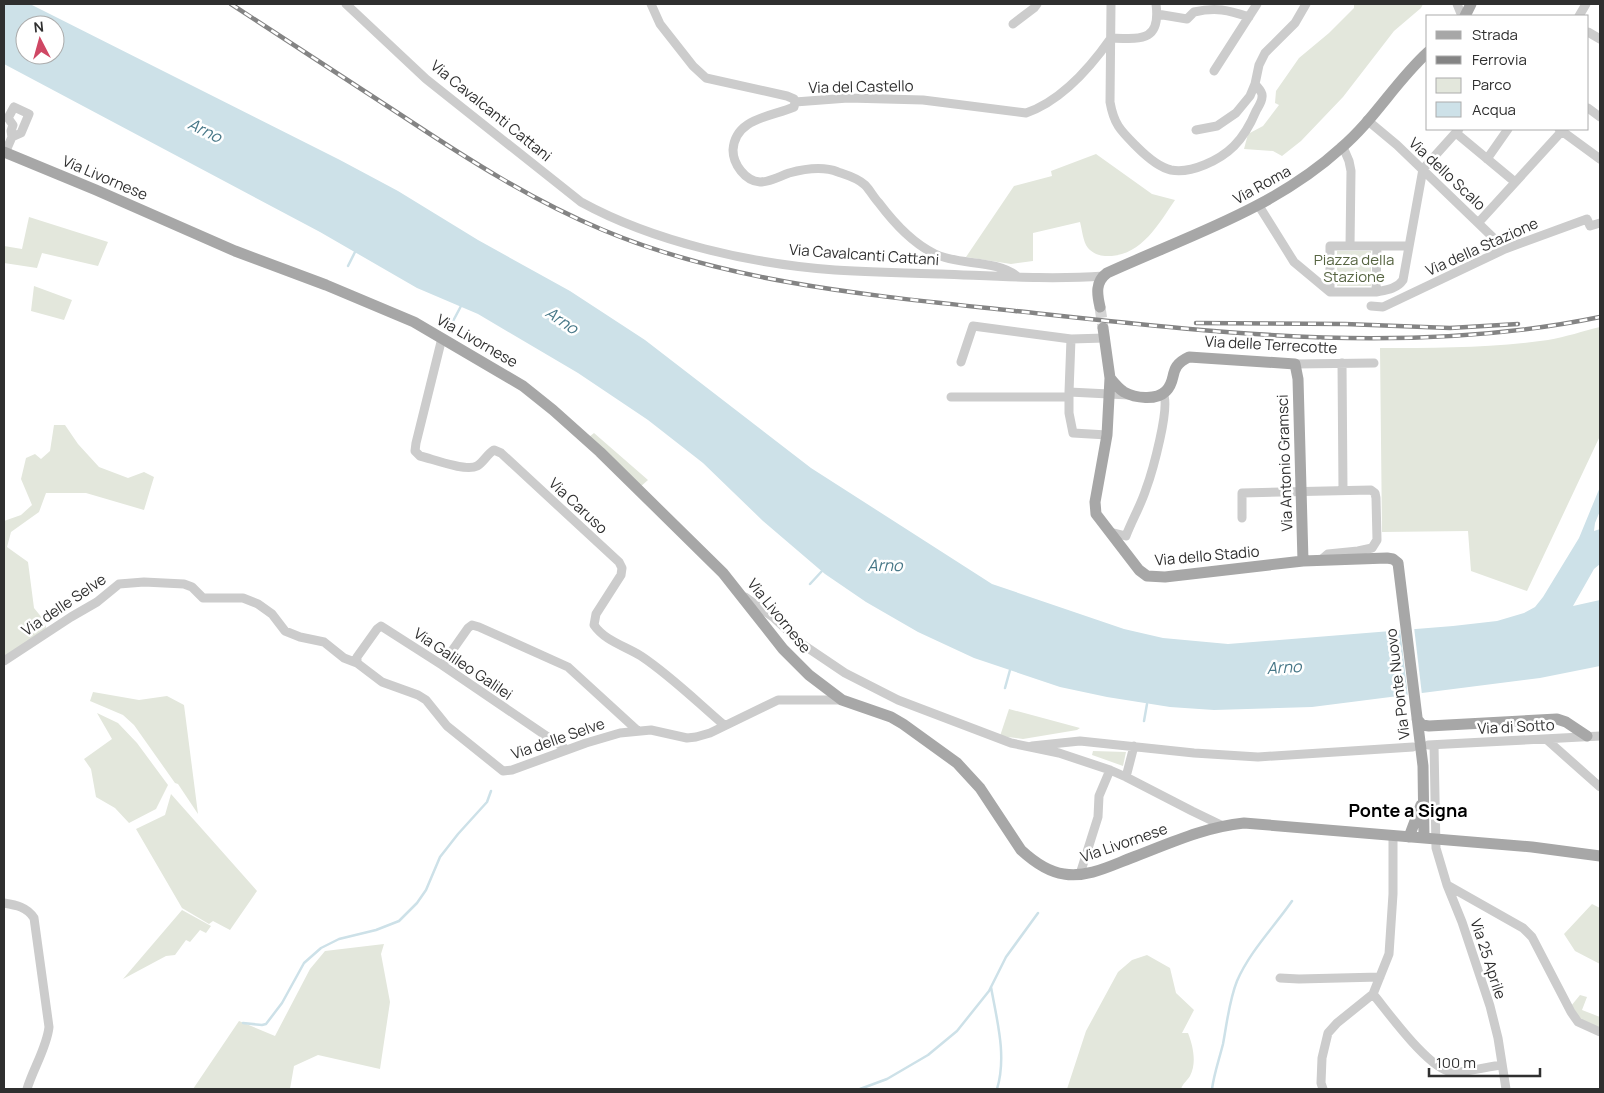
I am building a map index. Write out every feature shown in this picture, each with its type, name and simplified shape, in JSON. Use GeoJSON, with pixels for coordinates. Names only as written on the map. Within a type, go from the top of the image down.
{"type":"FeatureCollection","features":[{"type":"Feature","properties":{"kind":"main road"},"geometry":{"type":"LineString","coordinates":[[1465,15],[1472,4]]}},
{"type":"Feature","properties":{"kind":"main road","name":"Via Roma"},"geometry":{"type":"LineString","coordinates":[[1104,276],[1259,206],[1302,180],[1342,147],[1426,54]]}},
{"type":"Feature","properties":{"kind":"main road","name":"Via Livornese"},"geometry":{"type":"LineString","coordinates":[[4,153],[96,190],[235,251],[326,285],[414,322],[523,386],[600,452],[723,573],[783,650],[809,676],[842,700],[891,717],[926,739],[958,763],[980,788],[1018,846],[1028,857],[1052,871],[1064,874],[1096,871],[1208,829],[1250,823],[1532,847],[1600,856]]}},
{"type":"Feature","properties":{"kind":"main road"},"geometry":{"type":"LineString","coordinates":[[1100,307],[1098,288],[1104,276]]}},
{"type":"Feature","properties":{"kind":"main road"},"geometry":{"type":"LineString","coordinates":[[1104,333],[1110,378],[1107,434]]}},
{"type":"Feature","properties":{"kind":"main road","name":"Via delle Terrecotte"},"geometry":{"type":"LineString","coordinates":[[1164,393],[1169,386],[1177,365],[1189,357],[1295,364]]}},
{"type":"Feature","properties":{"kind":"main road","name":"Via Antonio Gramsci"},"geometry":{"type":"LineString","coordinates":[[1295,364],[1298,379],[1303,561]]}},
{"type":"Feature","properties":{"kind":"main road"},"geometry":{"type":"LineString","coordinates":[[1110,378],[1122,392],[1129,394],[1153,397],[1164,393]]}},
{"type":"Feature","properties":{"kind":"main road","name":"Via dello Stadio"},"geometry":{"type":"LineString","coordinates":[[1107,434],[1095,502],[1096,514],[1139,570],[1147,576],[1165,577],[1303,561],[1387,558],[1393,559],[1398,563],[1400,571]]}},
{"type":"Feature","properties":{"kind":"main road","name":"Via Ponte Nuovo"},"geometry":{"type":"LineString","coordinates":[[1400,571],[1417,719],[1424,748],[1424,838]]}},
{"type":"Feature","properties":{"kind":"main road"},"geometry":{"type":"LineString","coordinates":[[1417,719],[1425,726],[1558,719],[1588,736]]}},
{"type":"Feature","properties":{"kind":"main road","name":"Via Ponte Nuovo"},"geometry":{"type":"LineString","coordinates":[[1409,837],[1418,816],[1424,794]]}},
{"type":"Feature","properties":{"kind":"street","name":"Via Cavalcanti Cattani"},"geometry":{"type":"LineString","coordinates":[[346,4],[426,79],[581,202],[608,217],[660,236],[716,251],[765,261],[834,270],[1019,277],[1067,278],[1104,276]]}},
{"type":"Feature","properties":{"kind":"street"},"geometry":{"type":"LineString","coordinates":[[651,4],[660,24],[693,66],[706,78],[787,96],[794,99],[795,102]]}},
{"type":"Feature","properties":{"kind":"street"},"geometry":{"type":"LineString","coordinates":[[1014,24],[1037,4]]}},
{"type":"Feature","properties":{"kind":"street"},"geometry":{"type":"LineString","coordinates":[[1111,4],[1110,102],[1113,118],[1140,149],[1164,168],[1173,171],[1188,170],[1216,160],[1234,147],[1254,118],[1262,98],[1261,92],[1255,84]]}},
{"type":"Feature","properties":{"kind":"street"},"geometry":{"type":"LineString","coordinates":[[1111,38],[1136,39],[1153,32],[1156,28],[1156,4]]}},
{"type":"Feature","properties":{"kind":"street"},"geometry":{"type":"LineString","coordinates":[[1214,71],[1257,4]]}},
{"type":"Feature","properties":{"kind":"street"},"geometry":{"type":"LineString","coordinates":[[1196,130],[1217,126],[1236,113],[1250,96],[1255,84],[1258,65],[1265,53],[1295,23],[1306,4]]}},
{"type":"Feature","properties":{"kind":"street"},"geometry":{"type":"LineString","coordinates":[[1457,4],[1463,15]]}},
{"type":"Feature","properties":{"kind":"street"},"geometry":{"type":"LineString","coordinates":[[1580,15],[1586,4]]}},
{"type":"Feature","properties":{"kind":"street"},"geometry":{"type":"LineString","coordinates":[[1157,14],[1188,19],[1194,12],[1225,9],[1249,17]]}},
{"type":"Feature","properties":{"kind":"street"},"geometry":{"type":"LineString","coordinates":[[1589,33],[1600,39]]}},
{"type":"Feature","properties":{"kind":"street","name":"Via del Castello"},"geometry":{"type":"LineString","coordinates":[[1019,277],[1006,269],[966,262],[936,254],[912,240],[887,214],[864,184],[835,170],[809,169],[759,182],[749,178],[735,162],[733,152],[734,141],[739,131],[747,124],[794,107],[795,102],[848,98],[913,99],[1026,113],[1037,109],[1060,94],[1096,59],[1111,38]]}},
{"type":"Feature","properties":{"kind":"street"},"geometry":{"type":"LineString","coordinates":[[1589,109],[1600,117]]}},
{"type":"Feature","properties":{"kind":"street","name":"Via dello Scalo"},"geometry":{"type":"LineString","coordinates":[[1368,120],[1423,169],[1505,249]]}},
{"type":"Feature","properties":{"kind":"street"},"geometry":{"type":"LineString","coordinates":[[1487,159],[1507,130]]}},
{"type":"Feature","properties":{"kind":"street"},"geometry":{"type":"LineString","coordinates":[[1479,222],[1560,130],[1600,159]]}},
{"type":"Feature","properties":{"kind":"street"},"geometry":{"type":"LineString","coordinates":[[1259,206],[1294,262],[1330,292],[1376,292],[1400,285],[1423,169],[1458,131],[1487,159],[1515,182]]}},
{"type":"Feature","properties":{"kind":"street"},"geometry":{"type":"LineString","coordinates":[[4,153],[12,137]]}},
{"type":"Feature","properties":{"kind":"street"},"geometry":{"type":"LineString","coordinates":[[1342,147],[1349,161],[1351,171],[1350,246]]}},
{"type":"Feature","properties":{"kind":"street","name":"Via della Stazione"},"geometry":{"type":"LineString","coordinates":[[1371,306],[1383,307],[1505,249],[1586,219],[1590,226],[1600,223]]}},
{"type":"Feature","properties":{"kind":"street"},"geometry":{"type":"LineString","coordinates":[[1330,292],[1330,246],[1408,246]]}},
{"type":"Feature","properties":{"kind":"street"},"geometry":{"type":"LineString","coordinates":[[1376,292],[1377,246]]}},
{"type":"Feature","properties":{"kind":"street"},"geometry":{"type":"LineString","coordinates":[[961,362],[973,326],[1071,339],[1104,333]]}},
{"type":"Feature","properties":{"kind":"street","name":"Via Caruso"},"geometry":{"type":"LineString","coordinates":[[442,338],[416,443],[416,451],[420,456],[467,467],[476,467],[494,450],[501,454],[619,562],[622,568],[621,575],[596,614],[594,625],[600,633],[641,656],[659,669],[724,725]]}},
{"type":"Feature","properties":{"kind":"street"},"geometry":{"type":"LineString","coordinates":[[1071,339],[1069,413],[1074,433],[1107,434]]}},
{"type":"Feature","properties":{"kind":"street","name":"Via delle Terrecotte"},"geometry":{"type":"LineString","coordinates":[[1295,364],[1374,363]]}},
{"type":"Feature","properties":{"kind":"street"},"geometry":{"type":"LineString","coordinates":[[1242,518],[1242,493],[1343,490],[1342,364]]}},
{"type":"Feature","properties":{"kind":"street"},"geometry":{"type":"LineString","coordinates":[[1110,532],[1126,536],[1146,489],[1161,436],[1166,400],[1164,393]]}},
{"type":"Feature","properties":{"kind":"street"},"geometry":{"type":"LineString","coordinates":[[951,397],[1129,394]]}},
{"type":"Feature","properties":{"kind":"street","name":"Via dello Stadio"},"geometry":{"type":"LineString","coordinates":[[1322,560],[1328,554],[1358,552],[1372,548],[1377,540],[1375,493],[1371,490],[1343,490]]}},
{"type":"Feature","properties":{"kind":"street","name":"Via delle Selve"},"geometry":{"type":"LineString","coordinates":[[4,661],[71,616],[97,602],[119,584],[144,582],[184,584],[192,587],[203,598],[235,598],[258,604],[272,614],[285,631],[300,637],[324,642],[344,658],[358,662],[382,682],[418,695],[426,700],[447,726],[503,770],[512,770],[605,737],[638,731],[660,731],[686,738],[710,733],[778,700],[842,700]]}},
{"type":"Feature","properties":{"kind":"street"},"geometry":{"type":"LineString","coordinates":[[741,594],[773,616],[802,644],[845,673],[916,708],[988,736],[1023,747],[1059,753],[1110,770],[1223,826]]}},
{"type":"Feature","properties":{"kind":"street"},"geometry":{"type":"LineString","coordinates":[[442,665],[468,628],[472,625],[479,627],[568,667],[638,731]]}},
{"type":"Feature","properties":{"kind":"street","name":"Via Galileo Galilei"},"geometry":{"type":"LineString","coordinates":[[358,662],[357,657],[381,626],[567,750]]}},
{"type":"Feature","properties":{"kind":"street","name":"Via di Sotto"},"geometry":{"type":"LineString","coordinates":[[1023,747],[1080,741],[1194,753],[1258,757],[1600,736]]}},
{"type":"Feature","properties":{"kind":"street"},"geometry":{"type":"LineString","coordinates":[[1546,739],[1600,787]]}},
{"type":"Feature","properties":{"kind":"street"},"geometry":{"type":"LineString","coordinates":[[1126,777],[1134,746]]}},
{"type":"Feature","properties":{"kind":"street","name":"Via 25 Aprile"},"geometry":{"type":"LineString","coordinates":[[1424,748],[1436,848],[1447,885],[1462,922],[1490,1006],[1498,1038],[1506,1089]]}},
{"type":"Feature","properties":{"kind":"street"},"geometry":{"type":"LineString","coordinates":[[1080,874],[1098,818],[1100,796],[1110,770]]}},
{"type":"Feature","properties":{"kind":"street"},"geometry":{"type":"LineString","coordinates":[[1323,1089],[1321,1083],[1322,1058],[1328,1033],[1336,1023],[1373,994],[1389,954],[1393,894],[1393,836]]}},
{"type":"Feature","properties":{"kind":"street"},"geometry":{"type":"LineString","coordinates":[[1447,885],[1523,928],[1532,937],[1578,1022],[1600,1032]]}},
{"type":"Feature","properties":{"kind":"street"},"geometry":{"type":"LineString","coordinates":[[4,902],[24,908],[34,918],[49,1027],[48,1036],[27,1089]]}},
{"type":"Feature","properties":{"kind":"street"},"geometry":{"type":"LineString","coordinates":[[1280,978],[1380,977]]}},
{"type":"Feature","properties":{"kind":"street"},"geometry":{"type":"LineString","coordinates":[[1373,994],[1417,1047],[1436,1066],[1452,1072],[1502,1064]]}},
{"type":"Feature","properties":{"kind":"green space"},"geometry":{"type":"Polygon","coordinates":[[[1354,4],[1423,4],[1421,8],[1394,31],[1343,97],[1301,141],[1282,156],[1273,151],[1244,149],[1248,134],[1263,126],[1279,105],[1275,103],[1276,91],[1299,58],[1329,33],[1354,8],[1354,4]]]}},
{"type":"Feature","properties":{"kind":"green space"},"geometry":{"type":"Polygon","coordinates":[[[1096,154],[1152,194],[1175,200],[1155,229],[1138,246],[1128,252],[1117,255],[1105,256],[1096,254],[1086,245],[1080,222],[1033,233],[1033,261],[1011,264],[966,257],[1014,186],[1052,176],[1051,171],[1096,154]]]}},
{"type":"Feature","properties":{"kind":"green space"},"geometry":{"type":"Polygon","coordinates":[[[29,217],[108,242],[98,266],[42,253],[37,268],[4,263],[4,246],[22,249],[29,217]]]}},
{"type":"Feature","properties":{"kind":"green space","name":"Piazza della Stazione"},"geometry":{"type":"Polygon","coordinates":[[[1337,251],[1371,251],[1371,286],[1337,286],[1337,251]]]}},
{"type":"Feature","properties":{"kind":"green space"},"geometry":{"type":"Polygon","coordinates":[[[34,286],[72,300],[64,320],[31,311],[34,286]]]}},
{"type":"Feature","properties":{"kind":"green space"},"geometry":{"type":"Polygon","coordinates":[[[1600,327],[1600,436],[1527,591],[1471,571],[1468,531],[1382,532],[1380,348],[1464,347],[1527,343],[1555,339],[1600,327]]]}},
{"type":"Feature","properties":{"kind":"green space"},"geometry":{"type":"Polygon","coordinates":[[[54,425],[65,425],[78,444],[99,467],[128,478],[144,472],[154,477],[144,510],[86,493],[46,493],[39,512],[11,532],[7,547],[28,562],[34,608],[43,619],[48,632],[4,661],[4,521],[21,515],[32,505],[21,479],[26,458],[35,454],[41,459],[50,451],[54,425]]]}},
{"type":"Feature","properties":{"kind":"green space"},"geometry":{"type":"Polygon","coordinates":[[[594,433],[648,480],[640,487],[589,437],[594,433]]]}},
{"type":"Feature","properties":{"kind":"green space"},"geometry":{"type":"Polygon","coordinates":[[[93,692],[139,700],[167,696],[184,705],[198,814],[134,725],[123,715],[90,701],[93,692]]]}},
{"type":"Feature","properties":{"kind":"green space"},"geometry":{"type":"Polygon","coordinates":[[[1009,709],[1080,728],[1023,739],[1000,736],[1009,709]]]}},
{"type":"Feature","properties":{"kind":"green space"},"geometry":{"type":"Polygon","coordinates":[[[97,713],[118,723],[137,743],[168,785],[156,809],[129,823],[115,808],[96,797],[91,769],[84,759],[112,739],[97,713]]]}},
{"type":"Feature","properties":{"kind":"green space"},"geometry":{"type":"Polygon","coordinates":[[[1093,751],[1126,752],[1123,766],[1092,755],[1093,751]]]}},
{"type":"Feature","properties":{"kind":"green space"},"geometry":{"type":"Polygon","coordinates":[[[171,794],[257,891],[230,930],[213,921],[209,924],[182,908],[136,829],[165,815],[171,794]]]}},
{"type":"Feature","properties":{"kind":"green space"},"geometry":{"type":"Polygon","coordinates":[[[1592,904],[1600,908],[1600,964],[1575,951],[1564,934],[1592,904]]]}},
{"type":"Feature","properties":{"kind":"green space"},"geometry":{"type":"Polygon","coordinates":[[[182,910],[211,926],[206,933],[200,930],[190,942],[186,940],[175,955],[166,956],[123,979],[182,910]]]}},
{"type":"Feature","properties":{"kind":"green space"},"geometry":{"type":"Polygon","coordinates":[[[384,944],[381,954],[390,1002],[380,1069],[318,1055],[294,1066],[290,1089],[193,1089],[239,1021],[275,1036],[310,969],[325,951],[384,944]]]}},
{"type":"Feature","properties":{"kind":"green space"},"geometry":{"type":"Polygon","coordinates":[[[1147,955],[1170,968],[1176,993],[1194,1010],[1182,1033],[1188,1033],[1193,1049],[1194,1060],[1190,1076],[1181,1089],[1067,1089],[1086,1031],[1118,972],[1132,960],[1147,955]]]}},
{"type":"Feature","properties":{"kind":"green space"},"geometry":{"type":"Polygon","coordinates":[[[1580,995],[1587,997],[1582,1010],[1600,1017],[1600,1029],[1579,1019],[1571,1006],[1580,995]]]}},
{"type":"Feature","properties":{"kind":"water","name":"Arno"},"geometry":{"type":"Polygon","coordinates":[[[4,4],[30,4],[52,15],[15,15],[15,65],[65,65],[65,22],[340,160],[398,191],[478,240],[570,291],[645,340],[811,468],[992,584],[1124,629],[1163,638],[1228,644],[1453,626],[1497,621],[1524,613],[1535,607],[1543,597],[1579,538],[1600,487],[1600,511],[1594,531],[1600,529],[1600,564],[1594,569],[1573,606],[1600,600],[1600,666],[1540,678],[1312,707],[1214,710],[1170,707],[1060,687],[974,658],[918,632],[866,602],[825,574],[763,521],[703,463],[648,420],[578,373],[478,314],[417,288],[320,232],[4,64],[4,4]]]}},
{"type":"Feature","properties":{"kind":"pier"},"geometry":{"type":"Polygon","coordinates":[[[1414,627],[1422,695],[1408,697],[1400,628],[1414,627]]]}},
{"type":"Feature","properties":{"kind":"waterway"},"geometry":{"type":"LineString","coordinates":[[348,266],[355,252]]}},
{"type":"Feature","properties":{"kind":"waterway"},"geometry":{"type":"LineString","coordinates":[[452,323],[461,306]]}},
{"type":"Feature","properties":{"kind":"waterway"},"geometry":{"type":"LineString","coordinates":[[810,584],[822,571]]}},
{"type":"Feature","properties":{"kind":"waterway"},"geometry":{"type":"LineString","coordinates":[[1005,688],[1010,670]]}},
{"type":"Feature","properties":{"kind":"waterway"},"geometry":{"type":"LineString","coordinates":[[1144,721],[1147,704]]}},
{"type":"Feature","properties":{"kind":"waterway"},"geometry":{"type":"LineString","coordinates":[[243,1023],[266,1024],[282,1003],[304,963],[321,948],[339,939],[376,930],[399,921],[417,903],[426,890],[440,857],[487,802],[491,791]]}},
{"type":"Feature","properties":{"kind":"waterway"},"geometry":{"type":"LineString","coordinates":[[1212,1089],[1230,1004],[1237,981],[1255,949],[1292,901]]}},
{"type":"Feature","properties":{"kind":"waterway"},"geometry":{"type":"LineString","coordinates":[[860,1089],[887,1079],[928,1055],[957,1031],[989,991],[1006,957],[1038,913]]}},
{"type":"Feature","properties":{"kind":"waterway"},"geometry":{"type":"LineString","coordinates":[[991,987],[1001,1051],[1000,1077],[997,1089]]}},
{"type":"Feature","properties":{"kind":"tunnel"},"geometry":{"type":"LineString","coordinates":[[1100,307],[1103,328]]}},
{"type":"Feature","properties":{"kind":"railway"},"geometry":{"type":"LineString","coordinates":[[231,4],[450,147],[550,205],[603,230],[652,248],[702,263],[754,275],[806,285],[911,300],[1234,333],[1308,337],[1454,336],[1527,329],[1600,317]]}},
{"type":"Feature","properties":{"kind":"railway"},"geometry":{"type":"LineString","coordinates":[[1196,323],[1345,324],[1450,328],[1518,324]]}},
{"type":"Feature","properties":{"kind":"district","name":"Ponte a Signa"},"geometry":{"type":"Point","coordinates":[1408,811]}}]}
